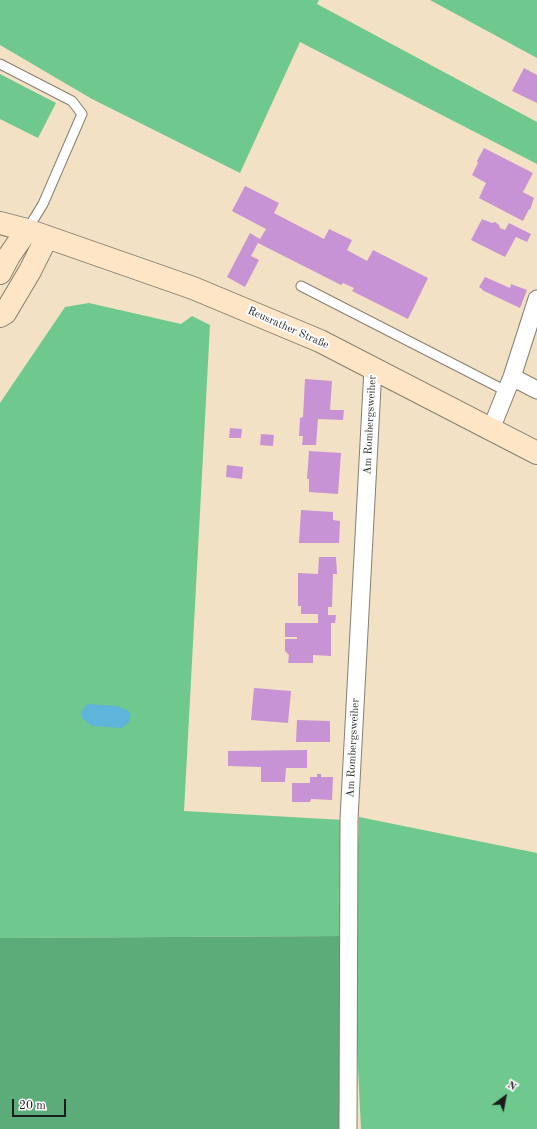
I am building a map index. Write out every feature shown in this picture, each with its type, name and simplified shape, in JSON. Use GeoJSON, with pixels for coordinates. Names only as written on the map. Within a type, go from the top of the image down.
{"type":"FeatureCollection","features":[{"type":"Feature","properties":{"kind":"main road","name":"Reusrather Straße"},"geometry":{"type":"LineString","coordinates":[[0,223],[37,234],[211,295],[320,341],[537,453]]}},
{"type":"Feature","properties":{"kind":"main road"},"geometry":{"type":"LineString","coordinates":[[0,273],[9,256],[37,234]]}},
{"type":"Feature","properties":{"kind":"main road"},"geometry":{"type":"LineString","coordinates":[[0,316],[5,313],[30,271],[37,234]]}},
{"type":"Feature","properties":{"kind":"street"},"geometry":{"type":"LineString","coordinates":[[491,429],[509,384],[537,299]]}},
{"type":"Feature","properties":{"kind":"street","name":"Am Rombergsweiher"},"geometry":{"type":"LineString","coordinates":[[348,1129],[349,819],[373,368]]}},
{"type":"Feature","properties":{"kind":"street"},"geometry":{"type":"LineString","coordinates":[[509,384],[537,390]]}},
{"type":"Feature","properties":{"kind":"lane"},"geometry":{"type":"LineString","coordinates":[[0,64],[72,102],[82,114],[43,204],[37,234]]}},
{"type":"Feature","properties":{"kind":"lane"},"geometry":{"type":"LineString","coordinates":[[301,286],[509,384]]}},
{"type":"Feature","properties":{"kind":"green space"},"geometry":{"type":"Polygon","coordinates":[[[0,0],[319,0],[317,4],[537,122],[537,164],[300,42],[240,173],[92,99],[0,45],[0,0]]]}},
{"type":"Feature","properties":{"kind":"green space"},"geometry":{"type":"Polygon","coordinates":[[[430,0],[537,0],[537,58],[430,0]]]}},
{"type":"Feature","properties":{"kind":"green space"},"geometry":{"type":"Polygon","coordinates":[[[0,74],[56,103],[38,138],[0,119],[0,74]]]}},
{"type":"Feature","properties":{"kind":"green space"},"geometry":{"type":"Polygon","coordinates":[[[89,303],[181,324],[192,316],[210,325],[184,811],[344,820],[340,936],[0,938],[0,403],[65,307],[89,303]]]}},
{"type":"Feature","properties":{"kind":"green space"},"geometry":{"type":"Polygon","coordinates":[[[359,817],[537,853],[537,1129],[361,1129],[356,1027],[355,938],[359,817]]]}},
{"type":"Feature","properties":{"kind":"green space"},"geometry":{"type":"Polygon","coordinates":[[[340,936],[340,1129],[0,1129],[0,938],[340,936]]]}},
{"type":"Feature","properties":{"kind":"water"},"geometry":{"type":"Polygon","coordinates":[[[87,704],[117,706],[127,710],[131,714],[129,722],[122,728],[92,726],[83,719],[81,713],[87,704]]]}},
{"type":"Feature","properties":{"kind":"building"},"geometry":{"type":"Polygon","coordinates":[[[524,68],[537,75],[537,103],[512,91],[524,68]]]}},
{"type":"Feature","properties":{"kind":"building"},"geometry":{"type":"Polygon","coordinates":[[[484,148],[533,173],[523,192],[534,198],[530,210],[529,209],[523,221],[479,198],[486,183],[472,175],[484,148]]]}},
{"type":"Feature","properties":{"kind":"building"},"geometry":{"type":"Polygon","coordinates":[[[245,186],[279,203],[274,213],[324,239],[329,229],[352,240],[347,250],[367,261],[373,250],[428,278],[408,319],[352,291],[354,288],[343,283],[341,285],[258,243],[251,256],[259,260],[245,287],[227,277],[250,233],[260,239],[266,229],[232,211],[245,186]]]}},
{"type":"Feature","properties":{"kind":"building"},"geometry":{"type":"Polygon","coordinates":[[[482,219],[492,223],[495,222],[500,228],[505,230],[509,223],[531,234],[527,242],[516,237],[505,257],[471,240],[482,219]]]}},
{"type":"Feature","properties":{"kind":"building"},"geometry":{"type":"Polygon","coordinates":[[[485,277],[510,288],[511,284],[527,290],[520,308],[482,290],[479,287],[485,277]]]}},
{"type":"Feature","properties":{"kind":"building"},"geometry":{"type":"Polygon","coordinates":[[[305,379],[332,381],[330,410],[344,410],[343,420],[318,419],[316,445],[302,445],[303,436],[299,436],[300,418],[303,417],[305,379]]]}},
{"type":"Feature","properties":{"kind":"building"},"geometry":{"type":"Polygon","coordinates":[[[230,428],[242,429],[241,438],[229,438],[230,428]]]}},
{"type":"Feature","properties":{"kind":"building"},"geometry":{"type":"Polygon","coordinates":[[[261,434],[274,435],[273,446],[260,445],[261,434]]]}},
{"type":"Feature","properties":{"kind":"building"},"geometry":{"type":"Polygon","coordinates":[[[309,451],[341,453],[338,494],[309,492],[309,479],[307,479],[309,451]]]}},
{"type":"Feature","properties":{"kind":"building"},"geometry":{"type":"Polygon","coordinates":[[[227,465],[243,467],[242,479],[226,477],[227,465]]]}},
{"type":"Feature","properties":{"kind":"building"},"geometry":{"type":"Polygon","coordinates":[[[301,510],[333,512],[333,520],[340,521],[339,543],[299,543],[301,510]]]}},
{"type":"Feature","properties":{"kind":"building"},"geometry":{"type":"Polygon","coordinates":[[[319,557],[336,557],[337,574],[333,574],[332,607],[328,607],[328,615],[336,615],[335,623],[331,623],[331,656],[313,655],[313,663],[288,663],[289,655],[285,651],[285,639],[297,639],[297,637],[285,637],[285,623],[318,623],[318,614],[301,614],[301,606],[298,606],[298,573],[318,574],[319,557]]]}},
{"type":"Feature","properties":{"kind":"building"},"geometry":{"type":"Polygon","coordinates":[[[254,688],[291,691],[288,723],[251,720],[254,688]]]}},
{"type":"Feature","properties":{"kind":"building"},"geometry":{"type":"Polygon","coordinates":[[[297,720],[330,721],[330,742],[296,742],[297,720]]]}},
{"type":"Feature","properties":{"kind":"building"},"geometry":{"type":"Polygon","coordinates":[[[307,750],[307,768],[286,768],[285,782],[261,782],[261,767],[228,766],[228,751],[307,750]]]}},
{"type":"Feature","properties":{"kind":"building"},"geometry":{"type":"Polygon","coordinates":[[[317,774],[321,774],[321,777],[333,777],[332,800],[311,799],[310,802],[292,802],[292,783],[310,783],[310,777],[317,777],[317,774]]]}}]}
